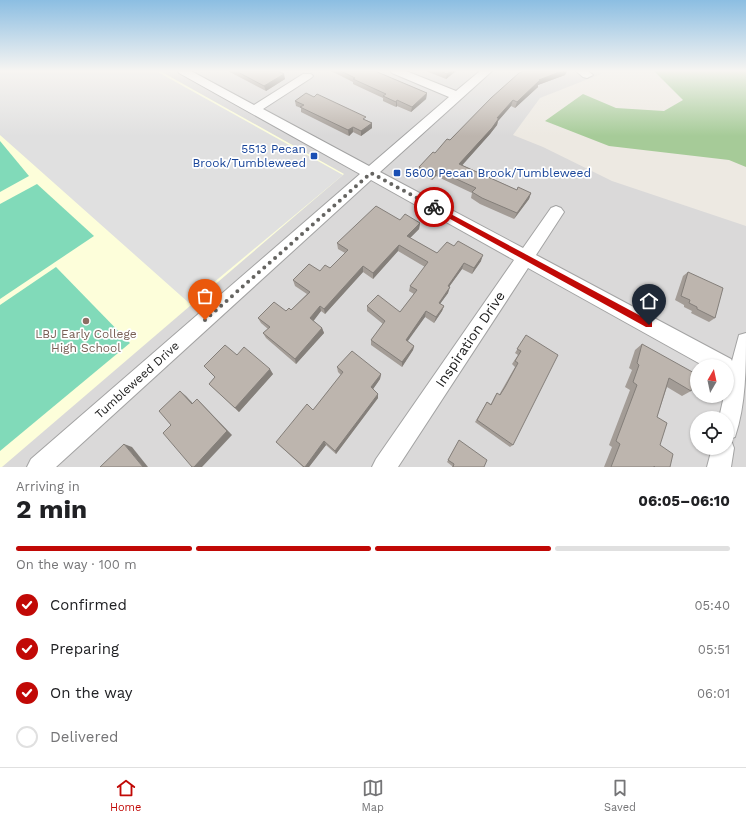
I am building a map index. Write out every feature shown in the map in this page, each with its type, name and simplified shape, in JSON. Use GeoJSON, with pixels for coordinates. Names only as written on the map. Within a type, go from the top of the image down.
{"type":"FeatureCollection","features":[{"type":"Feature","properties":{"kind":"street"},"geometry":{"type":"LineString","coordinates":[[223,93],[710,359]]}},
{"type":"Feature","properties":{"kind":"street"},"geometry":{"type":"LineString","coordinates":[[254,110],[281,93]]}},
{"type":"Feature","properties":{"kind":"street"},"geometry":{"type":"LineString","coordinates":[[449,93],[457,96]]}},
{"type":"Feature","properties":{"kind":"street","name":"Tumbleweed Drive"},"geometry":{"type":"LineString","coordinates":[[39,467],[461,93]]}},
{"type":"Feature","properties":{"kind":"street","name":"Inspiration Drive"},"geometry":{"type":"LineString","coordinates":[[384,467],[556,212]]}},
{"type":"Feature","properties":{"kind":"street"},"geometry":{"type":"LineString","coordinates":[[734,372],[746,342]]}},
{"type":"Feature","properties":{"kind":"street"},"geometry":{"type":"LineString","coordinates":[[719,467],[722,455]]}},
{"type":"Feature","properties":{"kind":"shaded area"},"geometry":{"type":"Polygon","coordinates":[[[0,93],[553,93],[540,98],[513,135],[543,147],[612,181],[746,226],[746,467],[0,467],[0,93]]]}},
{"type":"Feature","properties":{"kind":"shaded area","name":"LBJ Early College High School"},"geometry":{"type":"Polygon","coordinates":[[[0,93],[199,93],[344,174],[2,467],[0,467],[0,93]]]}},
{"type":"Feature","properties":{"kind":"shaded area"},"geometry":{"type":"Polygon","coordinates":[[[0,93],[195,93],[343,175],[189,303],[0,135],[0,93]]]}},
{"type":"Feature","properties":{"kind":"green space"},"geometry":{"type":"Polygon","coordinates":[[[676,93],[746,93],[746,167],[729,160],[609,146],[545,121],[583,94],[616,108],[664,111],[683,100],[676,93]]]}},
{"type":"Feature","properties":{"kind":"green space"},"geometry":{"type":"Polygon","coordinates":[[[0,141],[29,176],[0,192],[0,141]]]}},
{"type":"Feature","properties":{"kind":"green space"},"geometry":{"type":"Polygon","coordinates":[[[37,184],[94,236],[0,299],[0,204],[37,184]]]}},
{"type":"Feature","properties":{"kind":"green space"},"geometry":{"type":"Polygon","coordinates":[[[56,267],[130,343],[0,451],[0,305],[56,267]]]}},
{"type":"Feature","properties":{"kind":"building"},"geometry":{"type":"Polygon","coordinates":[[[306,93],[314,97],[317,94],[366,117],[363,119],[372,123],[361,131],[353,127],[348,130],[300,107],[304,105],[295,101],[306,93]]]}},
{"type":"Feature","properties":{"kind":"building"},"geometry":{"type":"Polygon","coordinates":[[[383,93],[427,93],[412,107],[397,100],[396,102],[383,96],[386,94],[383,93]]]}},
{"type":"Feature","properties":{"kind":"building"},"geometry":{"type":"Polygon","coordinates":[[[497,93],[527,93],[517,102],[513,100],[497,118],[499,118],[492,128],[459,164],[517,190],[518,187],[531,193],[517,213],[482,198],[472,192],[476,188],[437,170],[433,174],[419,167],[433,152],[435,153],[447,139],[450,140],[497,93]]]}},
{"type":"Feature","properties":{"kind":"building"},"geometry":{"type":"Polygon","coordinates":[[[376,206],[400,220],[405,214],[420,223],[407,236],[437,253],[447,242],[454,246],[458,241],[483,255],[474,268],[464,263],[448,286],[450,287],[439,303],[444,306],[436,317],[426,311],[406,340],[414,346],[402,362],[371,340],[385,321],[367,306],[378,295],[400,312],[417,290],[410,286],[428,262],[399,245],[373,273],[363,266],[324,309],[320,306],[310,318],[322,328],[295,359],[263,333],[270,327],[258,318],[274,302],[286,311],[289,308],[291,310],[310,292],[293,280],[309,264],[320,271],[325,265],[330,268],[348,250],[337,243],[376,206]]]}},
{"type":"Feature","properties":{"kind":"building"},"geometry":{"type":"Polygon","coordinates":[[[688,272],[723,288],[715,318],[697,309],[697,307],[689,303],[690,300],[681,296],[688,272]]]}},
{"type":"Feature","properties":{"kind":"building"},"geometry":{"type":"Polygon","coordinates":[[[526,335],[558,355],[513,445],[477,420],[487,402],[491,405],[497,393],[500,395],[505,387],[518,363],[515,361],[521,351],[517,349],[526,335]]]}},
{"type":"Feature","properties":{"kind":"building"},"geometry":{"type":"Polygon","coordinates":[[[642,344],[690,371],[690,390],[669,378],[657,417],[667,423],[660,445],[673,454],[670,467],[611,467],[620,444],[616,441],[637,385],[633,382],[639,365],[637,363],[642,344]]]}},
{"type":"Feature","properties":{"kind":"building"},"geometry":{"type":"Polygon","coordinates":[[[225,345],[237,355],[244,347],[270,369],[235,408],[209,384],[215,377],[204,366],[225,345]]]}},
{"type":"Feature","properties":{"kind":"building"},"geometry":{"type":"Polygon","coordinates":[[[352,351],[381,374],[371,387],[378,394],[335,451],[324,441],[304,467],[276,442],[307,404],[313,410],[343,372],[337,367],[352,351]]]}},
{"type":"Feature","properties":{"kind":"building"},"geometry":{"type":"Polygon","coordinates":[[[180,391],[192,404],[197,399],[227,431],[194,467],[192,467],[163,433],[171,425],[159,411],[180,391]]]}},
{"type":"Feature","properties":{"kind":"building"},"geometry":{"type":"Polygon","coordinates":[[[459,440],[487,460],[484,467],[453,467],[454,464],[448,460],[459,440]]]}},
{"type":"Feature","properties":{"kind":"building"},"geometry":{"type":"Polygon","coordinates":[[[124,444],[143,467],[100,467],[124,444]]]}},
{"type":"Feature","properties":{"kind":"way so far"},"geometry":{"type":"LineString","coordinates":[[205,320],[371,173],[434,207]]}},
{"type":"Feature","properties":{"kind":"place","name":"5513 Pecan Brook/Tumbleweed"},"geometry":{"type":"Point","coordinates":[314,156]}},
{"type":"Feature","properties":{"kind":"place","name":"5600 Pecan Brook/Tumbleweed"},"geometry":{"type":"Point","coordinates":[397,173]}},
{"type":"Feature","properties":{"kind":"place","name":"LBJ Early College High School"},"geometry":{"type":"Point","coordinates":[86,321]}},
{"type":"Feature","properties":{"kind":"route"},"geometry":{"type":"LineString","coordinates":[[434,207],[649,325]]}}]}
